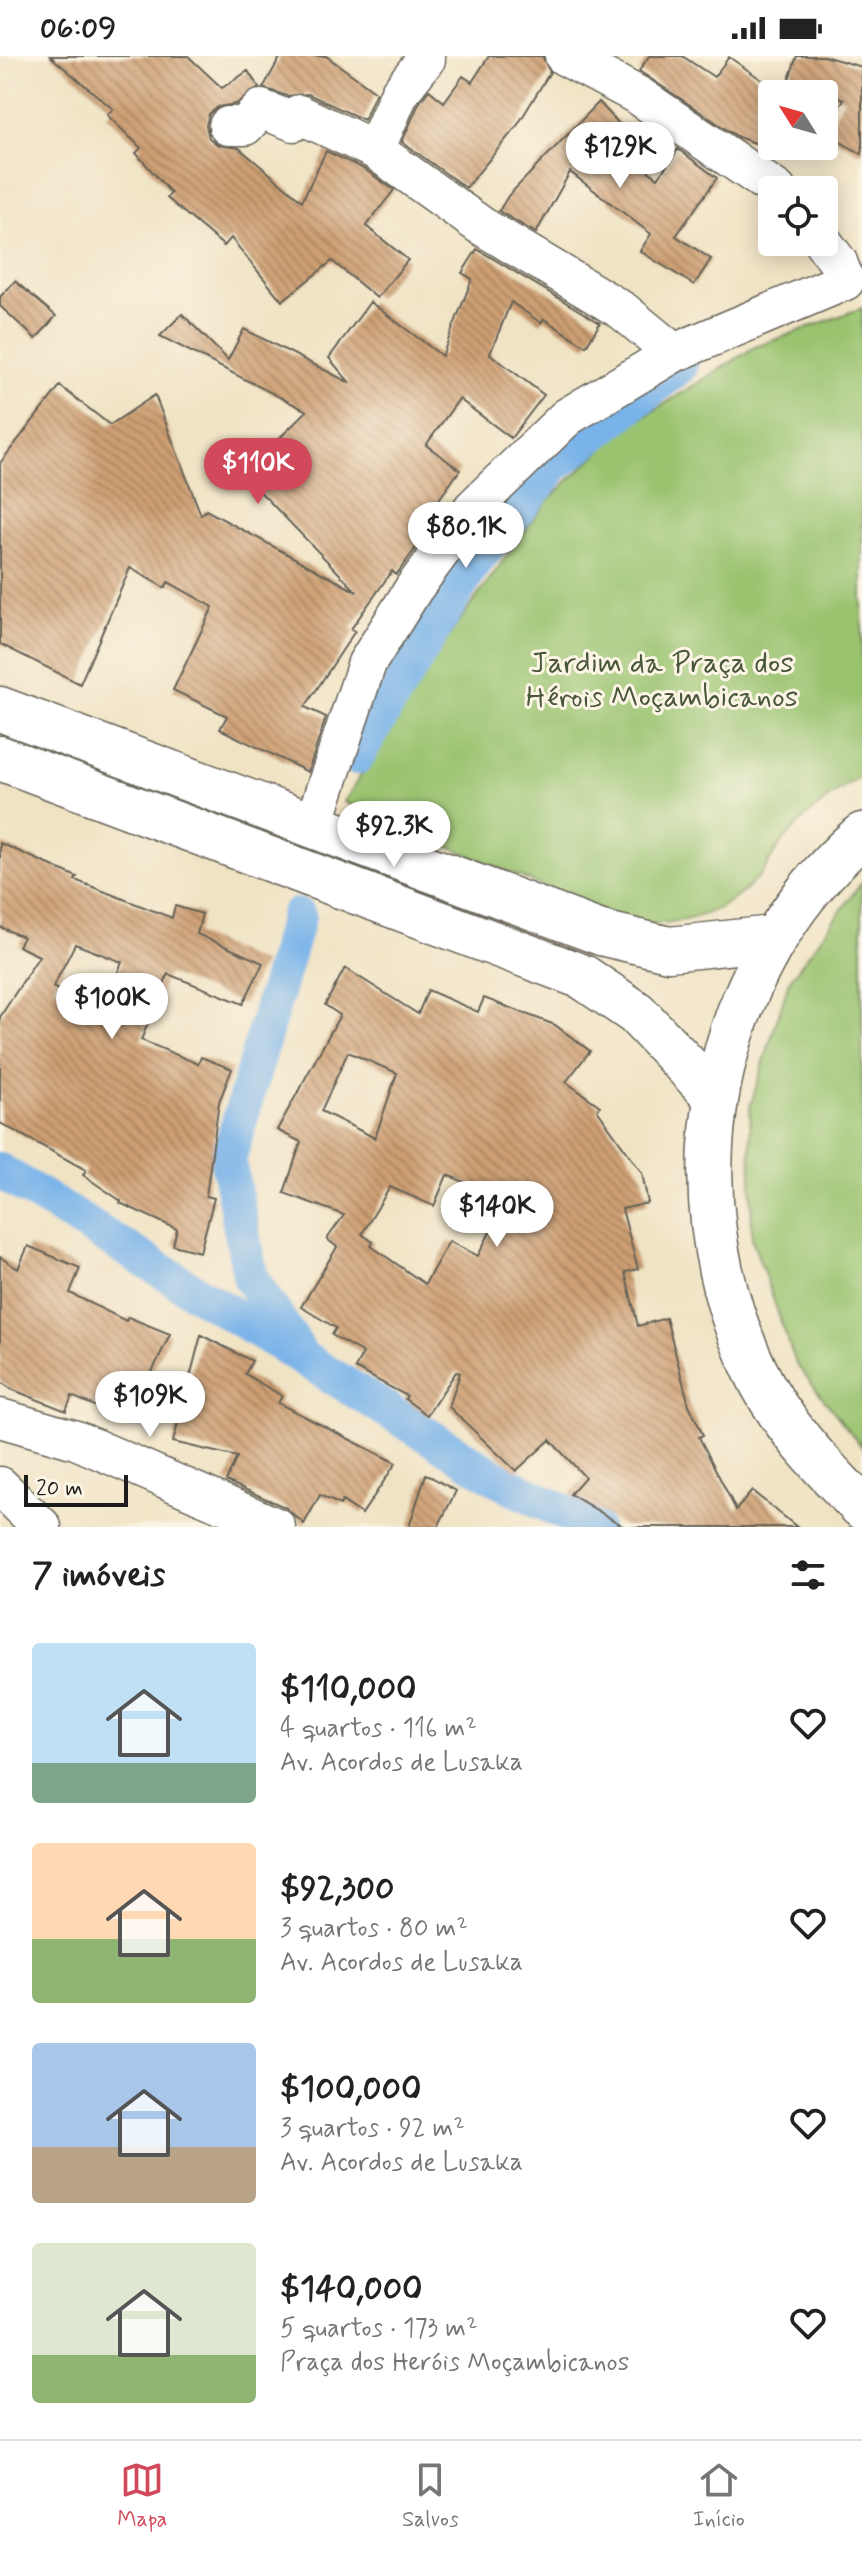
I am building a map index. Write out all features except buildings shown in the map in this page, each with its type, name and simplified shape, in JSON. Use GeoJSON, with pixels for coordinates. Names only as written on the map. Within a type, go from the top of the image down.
{"type":"FeatureCollection","features":[{"type":"Feature","properties":{"kind":"main road"},"geometry":{"type":"LineString","coordinates":[[0,709],[601,933],[669,949],[773,938]]}},
{"type":"Feature","properties":{"kind":"main road"},"geometry":{"type":"LineString","coordinates":[[0,758],[583,977],[636,1013],[714,1095]]}},
{"type":"Feature","properties":{"kind":"main road"},"geometry":{"type":"LineString","coordinates":[[862,835],[828,864],[773,938],[742,1001],[714,1095],[708,1189],[722,1282],[763,1384],[805,1450],[862,1507]]}},
{"type":"Feature","properties":{"kind":"street"},"geometry":{"type":"LineString","coordinates":[[564,56],[639,96],[758,177]]}},
{"type":"Feature","properties":{"kind":"street"},"geometry":{"type":"LineString","coordinates":[[375,150],[400,92],[426,59]]}},
{"type":"Feature","properties":{"kind":"street"},"geometry":{"type":"LineString","coordinates":[[228,126],[245,126],[261,109],[294,122],[299,114],[375,150],[480,225],[623,311],[674,353]]}},
{"type":"Feature","properties":{"kind":"street"},"geometry":{"type":"LineString","coordinates":[[313,826],[367,663],[414,588],[473,508],[567,417],[674,353],[845,281],[834,256]]}},
{"type":"Feature","properties":{"kind":"street"},"geometry":{"type":"LineString","coordinates":[[0,1418],[76,1440],[276,1527]]}},
{"type":"Feature","properties":{"kind":"street"},"geometry":{"type":"LineString","coordinates":[[0,1486],[42,1527]]}},
{"type":"Feature","properties":{"kind":"green space","name":"Jardim da Praça dos Hérois Moçambicanos"},"geometry":{"type":"Polygon","coordinates":[[[862,308],[862,776],[829,798],[799,824],[748,888],[718,909],[684,920],[629,923],[344,802],[455,627],[546,502],[620,432],[755,347],[862,308]]]}},
{"type":"Feature","properties":{"kind":"green space"},"geometry":{"type":"Polygon","coordinates":[[[862,882],[862,1447],[796,1364],[752,1239],[750,1107],[789,981],[862,882]]]}},
{"type":"Feature","properties":{"kind":"waterway"},"geometry":{"type":"LineString","coordinates":[[356,757],[472,565],[554,465],[680,366]]}},
{"type":"Feature","properties":{"kind":"waterway"},"geometry":{"type":"LineString","coordinates":[[296,1347],[251,1279],[228,1161],[298,916]]}},
{"type":"Feature","properties":{"kind":"waterway"},"geometry":{"type":"LineString","coordinates":[[0,1171],[505,1483],[594,1527]]}}]}
